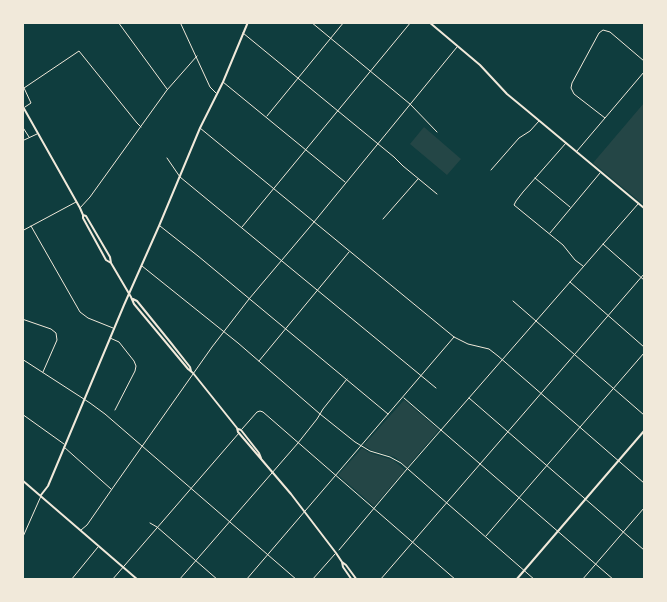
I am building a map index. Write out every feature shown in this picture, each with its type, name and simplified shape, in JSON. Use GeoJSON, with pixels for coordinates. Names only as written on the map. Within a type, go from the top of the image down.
{"type":"FeatureCollection","features":[{"type":"Feature","properties":{"kind":"street"},"geometry":{"type":"LineString","coordinates":[[118,22],[167,90]]}},
{"type":"Feature","properties":{"kind":"street"},"geometry":{"type":"LineString","coordinates":[[180,22],[210,87],[217,93]]}},
{"type":"Feature","properties":{"kind":"street"},"geometry":{"type":"LineString","coordinates":[[22,538],[41,496],[48,486],[200,128],[223,82],[248,22]]}},
{"type":"Feature","properties":{"kind":"street"},"geometry":{"type":"LineString","coordinates":[[310,22],[410,104],[436,132]]}},
{"type":"Feature","properties":{"kind":"street"},"geometry":{"type":"LineString","coordinates":[[266,117],[344,22]]}},
{"type":"Feature","properties":{"kind":"street"},"geometry":{"type":"LineString","coordinates":[[242,228],[411,22]]}},
{"type":"Feature","properties":{"kind":"street"},"geometry":{"type":"LineString","coordinates":[[429,22],[480,65],[514,100],[644,208]]}},
{"type":"Feature","properties":{"kind":"street"},"geometry":{"type":"LineString","coordinates":[[604,118],[574,94],[571,88],[599,33],[605,30],[610,32],[644,61]]}},
{"type":"Feature","properties":{"kind":"street"},"geometry":{"type":"LineString","coordinates":[[243,33],[378,143],[437,194]]}},
{"type":"Feature","properties":{"kind":"street"},"geometry":{"type":"LineString","coordinates":[[81,530],[249,299],[458,46]]}},
{"type":"Feature","properties":{"kind":"street"},"geometry":{"type":"LineString","coordinates":[[141,127],[79,51],[24,88],[31,104],[23,106],[83,215],[86,216],[110,257],[111,263],[134,304],[188,369],[194,373],[239,433],[273,472],[357,580]]}},
{"type":"Feature","properties":{"kind":"street"},"geometry":{"type":"LineString","coordinates":[[80,208],[90,197],[167,90],[197,56]]}},
{"type":"Feature","properties":{"kind":"street"},"geometry":{"type":"LineString","coordinates":[[576,151],[644,72]]}},
{"type":"Feature","properties":{"kind":"street"},"geometry":{"type":"LineString","coordinates":[[223,82],[346,182]]}},
{"type":"Feature","properties":{"kind":"street"},"geometry":{"type":"LineString","coordinates":[[491,170],[515,143],[539,121]]}},
{"type":"Feature","properties":{"kind":"street"},"geometry":{"type":"LineString","coordinates":[[22,126],[29,138]]}},
{"type":"Feature","properties":{"kind":"street"},"geometry":{"type":"LineString","coordinates":[[200,128],[454,337],[468,344],[492,350],[644,483]]}},
{"type":"Feature","properties":{"kind":"street"},"geometry":{"type":"LineString","coordinates":[[22,141],[38,133]]}},
{"type":"Feature","properties":{"kind":"street"},"geometry":{"type":"LineString","coordinates":[[566,143],[514,204],[584,266]]}},
{"type":"Feature","properties":{"kind":"street"},"geometry":{"type":"LineString","coordinates":[[167,158],[180,177],[436,388]]}},
{"type":"Feature","properties":{"kind":"street"},"geometry":{"type":"LineString","coordinates":[[550,234],[601,172]]}},
{"type":"Feature","properties":{"kind":"street"},"geometry":{"type":"LineString","coordinates":[[536,178],[571,207]]}},
{"type":"Feature","properties":{"kind":"street"},"geometry":{"type":"LineString","coordinates":[[382,219],[418,179]]}},
{"type":"Feature","properties":{"kind":"street"},"geometry":{"type":"LineString","coordinates":[[22,230],[76,202]]}},
{"type":"Feature","properties":{"kind":"street"},"geometry":{"type":"LineString","coordinates":[[339,550],[639,203]]}},
{"type":"Feature","properties":{"kind":"street"},"geometry":{"type":"LineString","coordinates":[[31,226],[80,312],[88,318],[114,328]]}},
{"type":"Feature","properties":{"kind":"street"},"geometry":{"type":"LineString","coordinates":[[159,226],[389,414]]}},
{"type":"Feature","properties":{"kind":"street"},"geometry":{"type":"LineString","coordinates":[[603,244],[644,280]]}},
{"type":"Feature","properties":{"kind":"street"},"geometry":{"type":"LineString","coordinates":[[258,361],[350,251]]}},
{"type":"Feature","properties":{"kind":"street"},"geometry":{"type":"LineString","coordinates":[[142,266],[224,332],[320,414],[362,446],[370,451],[394,459],[408,469],[535,580]]}},
{"type":"Feature","properties":{"kind":"street"},"geometry":{"type":"LineString","coordinates":[[380,580],[644,274]]}},
{"type":"Feature","properties":{"kind":"street"},"geometry":{"type":"LineString","coordinates":[[570,282],[644,348]]}},
{"type":"Feature","properties":{"kind":"street"},"geometry":{"type":"LineString","coordinates":[[132,299],[137,301],[191,370]]}},
{"type":"Feature","properties":{"kind":"street"},"geometry":{"type":"LineString","coordinates":[[513,301],[644,415]]}},
{"type":"Feature","properties":{"kind":"street"},"geometry":{"type":"LineString","coordinates":[[22,319],[53,330],[57,335],[57,340],[43,373]]}},
{"type":"Feature","properties":{"kind":"street"},"geometry":{"type":"LineString","coordinates":[[246,580],[404,398],[454,337]]}},
{"type":"Feature","properties":{"kind":"street"},"geometry":{"type":"LineString","coordinates":[[110,338],[119,342],[136,366],[135,372],[115,410]]}},
{"type":"Feature","properties":{"kind":"street"},"geometry":{"type":"LineString","coordinates":[[485,537],[644,353]]}},
{"type":"Feature","properties":{"kind":"street"},"geometry":{"type":"LineString","coordinates":[[22,360],[105,414],[297,580]]}},
{"type":"Feature","properties":{"kind":"street"},"geometry":{"type":"LineString","coordinates":[[179,580],[318,419],[346,379]]}},
{"type":"Feature","properties":{"kind":"street"},"geometry":{"type":"LineString","coordinates":[[404,398],[614,580]]}},
{"type":"Feature","properties":{"kind":"street"},"geometry":{"type":"LineString","coordinates":[[469,398],[644,550]]}},
{"type":"Feature","properties":{"kind":"street"},"geometry":{"type":"LineString","coordinates":[[241,430],[256,412],[263,412],[456,580]]}},
{"type":"Feature","properties":{"kind":"street"},"geometry":{"type":"LineString","coordinates":[[22,414],[64,446],[112,489]]}},
{"type":"Feature","properties":{"kind":"street"},"geometry":{"type":"LineString","coordinates":[[237,428],[241,430],[261,458]]}},
{"type":"Feature","properties":{"kind":"street"},"geometry":{"type":"LineString","coordinates":[[516,580],[644,431]]}},
{"type":"Feature","properties":{"kind":"street"},"geometry":{"type":"LineString","coordinates":[[112,580],[239,433]]}},
{"type":"Feature","properties":{"kind":"street"},"geometry":{"type":"LineString","coordinates":[[22,480],[138,580]]}},
{"type":"Feature","properties":{"kind":"street"},"geometry":{"type":"LineString","coordinates":[[582,580],[644,508]]}},
{"type":"Feature","properties":{"kind":"street"},"geometry":{"type":"LineString","coordinates":[[150,523],[218,580]]}},
{"type":"Feature","properties":{"kind":"street"},"geometry":{"type":"LineString","coordinates":[[71,580],[99,546]]}},
{"type":"Feature","properties":{"kind":"street"},"geometry":{"type":"LineString","coordinates":[[312,580],[336,554]]}},
{"type":"Feature","properties":{"kind":"street"},"geometry":{"type":"LineString","coordinates":[[342,562],[343,567],[352,580]]}},
{"type":"Feature","properties":{"kind":"street"},"geometry":{"type":"LineString","coordinates":[[448,580],[452,576]]}},
{"type":"Feature","properties":{"kind":"shaded area"},"geometry":{"type":"Polygon","coordinates":[[[644,103],[644,205],[593,163],[644,103]]]}},
{"type":"Feature","properties":{"kind":"shaded area"},"geometry":{"type":"Polygon","coordinates":[[[424,127],[461,159],[447,175],[410,144],[424,127]]]}},
{"type":"Feature","properties":{"kind":"shaded area"},"geometry":{"type":"Polygon","coordinates":[[[404,400],[439,430],[407,467],[395,457],[371,450],[364,445],[404,400]]]}},
{"type":"Feature","properties":{"kind":"shaded area"},"geometry":{"type":"Polygon","coordinates":[[[362,448],[370,453],[393,460],[405,470],[374,506],[338,475],[362,448]]]}}]}
